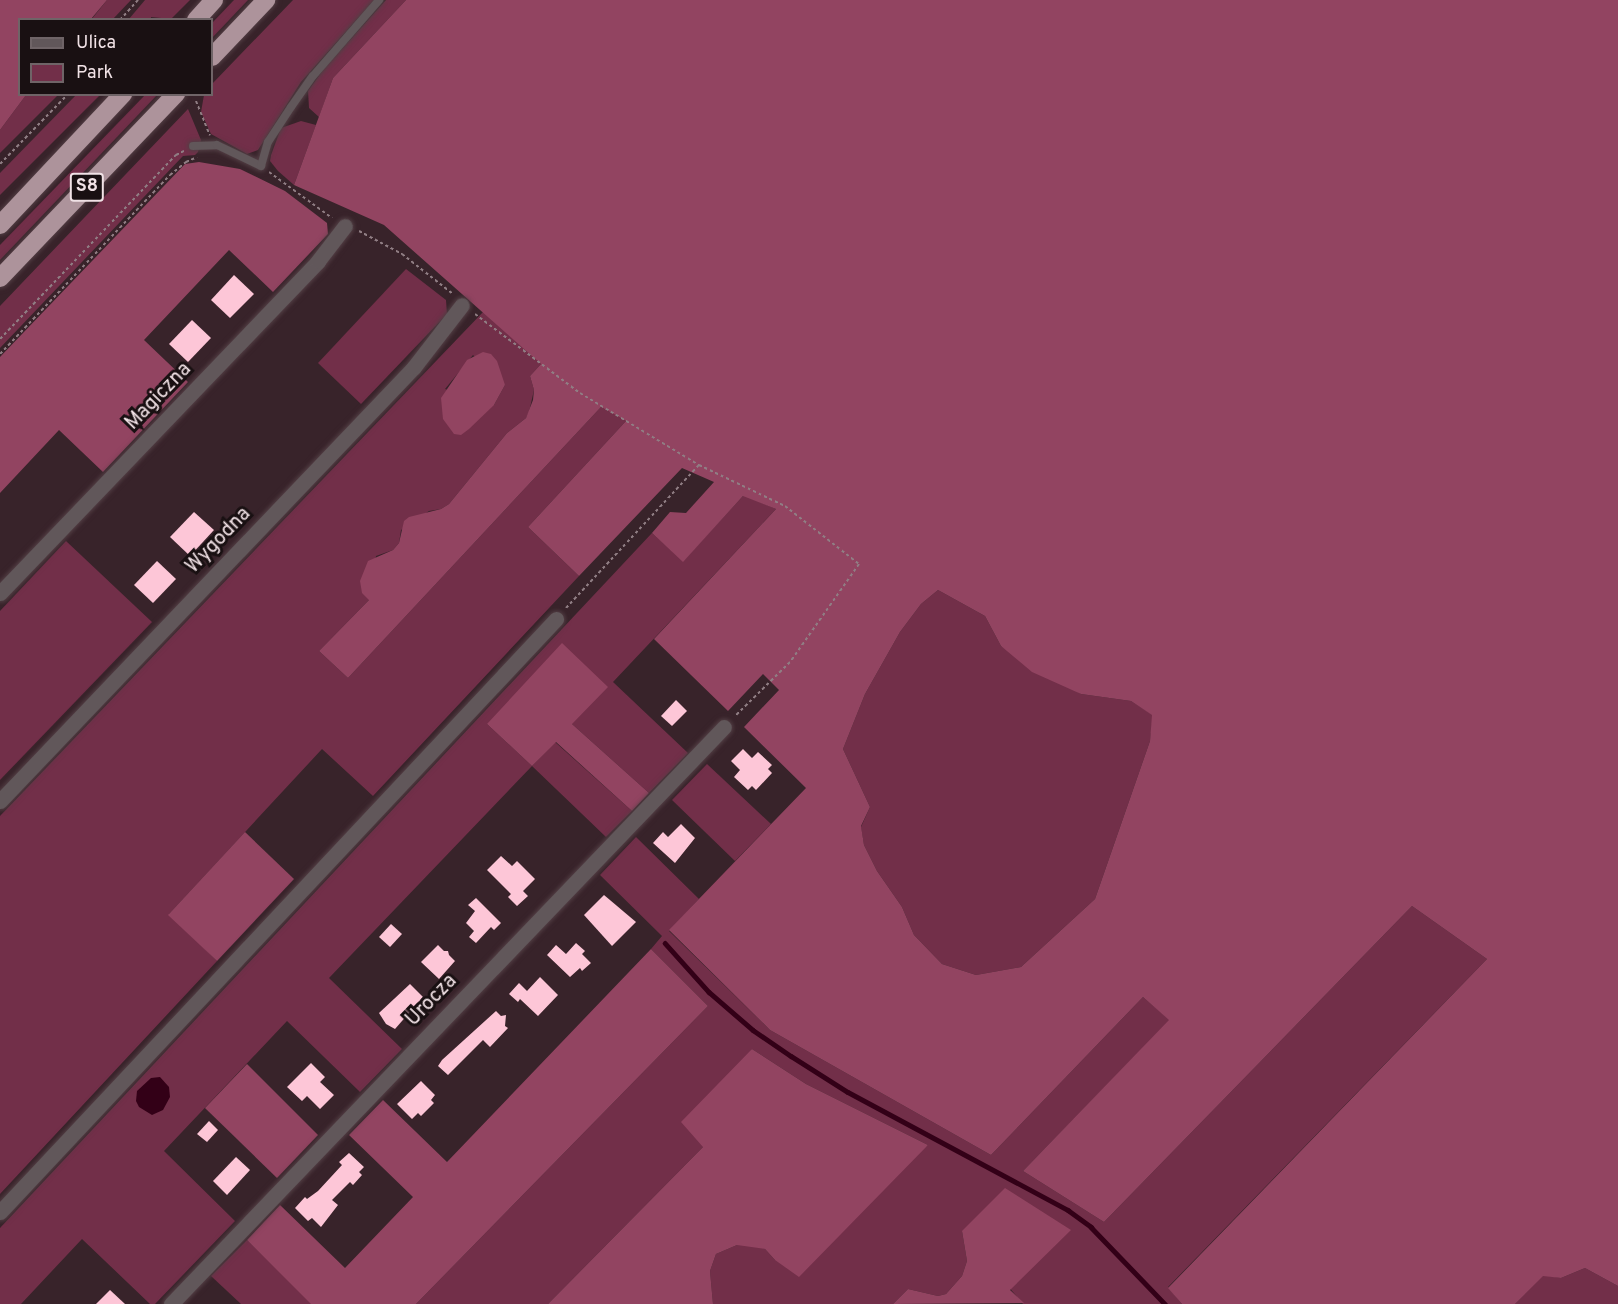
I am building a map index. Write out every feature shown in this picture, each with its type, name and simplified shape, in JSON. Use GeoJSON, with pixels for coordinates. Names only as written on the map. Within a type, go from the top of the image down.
{"type":"FeatureCollection","features":[{"type":"Feature","properties":{"kind":"highway"},"geometry":{"type":"LineString","coordinates":[[198,18],[214,0]]}},
{"type":"Feature","properties":{"kind":"highway"},"geometry":{"type":"LineString","coordinates":[[213,56],[266,0]]}},
{"type":"Feature","properties":{"kind":"highway","name":"S8"},"geometry":{"type":"LineString","coordinates":[[0,225],[121,96]]}},
{"type":"Feature","properties":{"kind":"highway","name":"S8"},"geometry":{"type":"LineString","coordinates":[[0,278],[174,96]]}},
{"type":"Feature","properties":{"kind":"street","name":"Magiczna"},"geometry":{"type":"LineString","coordinates":[[0,593],[318,261],[345,226]]}},
{"type":"Feature","properties":{"kind":"street","name":"Wygodna"},"geometry":{"type":"LineString","coordinates":[[0,801],[414,367],[433,346],[462,305]]}},
{"type":"Feature","properties":{"kind":"street"},"geometry":{"type":"LineString","coordinates":[[0,1212],[556,619]]}},
{"type":"Feature","properties":{"kind":"street","name":"Urocza"},"geometry":{"type":"LineString","coordinates":[[171,1304],[724,727]]}},
{"type":"Feature","properties":{"kind":"lane"},"geometry":{"type":"LineString","coordinates":[[194,146],[217,145],[261,166],[268,142],[313,76],[379,0]]}},
{"type":"Feature","properties":{"kind":"path"},"geometry":{"type":"LineString","coordinates":[[122,18],[138,0]]}},
{"type":"Feature","properties":{"kind":"path"},"geometry":{"type":"LineString","coordinates":[[0,164],[67,96]]}},
{"type":"Feature","properties":{"kind":"path"},"geometry":{"type":"LineString","coordinates":[[196,101],[206,129],[217,145]]}},
{"type":"Feature","properties":{"kind":"path"},"geometry":{"type":"LineString","coordinates":[[0,339],[176,155],[194,146]]}},
{"type":"Feature","properties":{"kind":"path"},"geometry":{"type":"LineString","coordinates":[[0,354],[170,175],[186,162]]}},
{"type":"Feature","properties":{"kind":"path"},"geometry":{"type":"LineString","coordinates":[[261,166],[281,183],[345,226],[372,236],[402,254],[434,277],[462,305],[580,393],[699,465],[785,506],[859,564],[790,662],[724,727]]}},
{"type":"Feature","properties":{"kind":"path"},"geometry":{"type":"LineString","coordinates":[[556,619],[699,465]]}},
{"type":"Feature","properties":{"kind":"green space"},"geometry":{"type":"Polygon","coordinates":[[[107,0],[131,0],[114,18],[93,18],[107,0]]]}},
{"type":"Feature","properties":{"kind":"green space"},"geometry":{"type":"Polygon","coordinates":[[[145,0],[190,0],[172,18],[130,18],[145,0]]]}},
{"type":"Feature","properties":{"kind":"green space"},"geometry":{"type":"Polygon","coordinates":[[[234,0],[248,0],[213,37],[213,22],[234,0]]]}},
{"type":"Feature","properties":{"kind":"green space"},"geometry":{"type":"Polygon","coordinates":[[[293,0],[374,0],[301,82],[258,150],[247,154],[211,134],[201,112],[204,96],[213,96],[213,83],[293,0]]]}},
{"type":"Feature","properties":{"kind":"green space"},"geometry":{"type":"Polygon","coordinates":[[[386,0],[406,0],[333,78],[319,117],[309,108],[308,91],[324,69],[386,0]]]}},
{"type":"Feature","properties":{"kind":"green space"},"geometry":{"type":"Polygon","coordinates":[[[25,96],[57,96],[0,153],[0,130],[25,96]]]}},
{"type":"Feature","properties":{"kind":"green space"},"geometry":{"type":"Polygon","coordinates":[[[75,96],[99,96],[0,195],[0,173],[75,96]]]}},
{"type":"Feature","properties":{"kind":"green space"},"geometry":{"type":"Polygon","coordinates":[[[144,96],[156,96],[0,260],[0,245],[144,96]]]}},
{"type":"Feature","properties":{"kind":"green space"},"geometry":{"type":"Polygon","coordinates":[[[188,109],[201,140],[198,152],[195,155],[183,156],[0,348],[0,306],[188,109]]]}},
{"type":"Feature","properties":{"kind":"green space"},"geometry":{"type":"Polygon","coordinates":[[[301,121],[316,125],[294,185],[270,161],[281,128],[301,121]]]}},
{"type":"Feature","properties":{"kind":"green space"},"geometry":{"type":"Polygon","coordinates":[[[406,269],[446,300],[447,314],[361,404],[318,363],[406,269]]]}},
{"type":"Feature","properties":{"kind":"green space"},"geometry":{"type":"Polygon","coordinates":[[[484,311],[541,364],[530,376],[534,390],[529,412],[526,418],[507,433],[449,504],[441,509],[429,511],[401,530],[399,543],[393,550],[376,556],[369,600],[319,651],[348,678],[601,407],[626,421],[528,527],[579,576],[373,796],[322,749],[169,914],[217,961],[0,1194],[0,816],[484,311]],[[473,355],[445,389],[494,405],[505,385],[473,355]]]}},
{"type":"Feature","properties":{"kind":"green space"},"geometry":{"type":"Polygon","coordinates":[[[744,495],[776,509],[613,682],[688,753],[649,793],[572,724],[487,724],[532,766],[329,978],[402,1049],[360,1092],[287,1021],[164,1151],[235,1221],[155,1304],[150,1304],[82,1239],[21,1304],[0,1304],[0,1228],[652,533],[683,561],[744,495]]]}},
{"type":"Feature","properties":{"kind":"green space"},"geometry":{"type":"Polygon","coordinates":[[[66,541],[152,622],[0,780],[0,611],[66,541]]]}},
{"type":"Feature","properties":{"kind":"green space"},"geometry":{"type":"Polygon","coordinates":[[[938,590],[985,616],[1001,646],[1081,694],[1131,701],[1153,715],[1150,741],[1095,899],[1021,967],[976,975],[942,964],[914,935],[902,907],[877,871],[864,845],[861,827],[870,807],[843,749],[865,694],[900,632],[921,604],[938,590]]]}},
{"type":"Feature","properties":{"kind":"green space"},"geometry":{"type":"Polygon","coordinates":[[[555,742],[632,811],[606,837],[532,766],[555,742]]]}},
{"type":"Feature","properties":{"kind":"green space"},"geometry":{"type":"Polygon","coordinates":[[[707,764],[771,824],[735,861],[672,800],[707,764]]]}},
{"type":"Feature","properties":{"kind":"green space"},"geometry":{"type":"Polygon","coordinates":[[[636,837],[699,899],[669,931],[770,1030],[991,1155],[1143,997],[1170,1020],[1023,1171],[1104,1222],[1412,906],[1487,959],[1168,1287],[1182,1304],[1023,1304],[962,1231],[967,1261],[962,1276],[946,1294],[938,1296],[908,1289],[893,1304],[713,1304],[710,1271],[716,1254],[737,1245],[755,1245],[765,1249],[775,1260],[928,1145],[806,1084],[752,1049],[703,1147],[548,1304],[416,1304],[708,1006],[651,949],[662,936],[600,875],[636,837]]]}},
{"type":"Feature","properties":{"kind":"green space"},"geometry":{"type":"Polygon","coordinates":[[[247,1240],[312,1303],[241,1304],[211,1276],[247,1240]]]}},
{"type":"Feature","properties":{"kind":"green space"},"geometry":{"type":"Polygon","coordinates":[[[1585,1268],[1618,1286],[1618,1304],[1515,1304],[1543,1275],[1561,1278],[1585,1268]]]}},
{"type":"Feature","properties":{"kind":"shaded area"},"geometry":{"type":"Polygon","coordinates":[[[0,0],[107,0],[92,18],[18,18],[18,96],[25,96],[0,130],[0,0]]]}},
{"type":"Feature","properties":{"kind":"shaded area"},"geometry":{"type":"Polygon","coordinates":[[[406,0],[1618,0],[1618,1286],[1585,1268],[1561,1278],[1543,1276],[1515,1304],[1182,1304],[1168,1288],[1487,959],[1412,906],[1104,1222],[1023,1171],[1169,1020],[1143,997],[991,1155],[770,1030],[669,930],[806,788],[744,727],[779,690],[763,674],[728,711],[654,639],[776,509],[743,496],[683,562],[652,533],[670,512],[686,513],[714,482],[682,468],[579,576],[528,527],[626,421],[601,407],[348,678],[319,651],[369,600],[362,593],[360,581],[368,561],[393,550],[399,543],[404,521],[409,517],[441,509],[449,504],[507,433],[526,418],[534,390],[530,376],[541,364],[384,225],[294,185],[333,78],[406,0]],[[938,590],[921,604],[900,632],[865,694],[843,749],[870,807],[861,826],[864,845],[877,871],[902,907],[914,935],[942,964],[976,975],[1021,967],[1095,899],[1150,741],[1152,715],[1131,701],[1081,694],[1032,672],[1001,646],[985,616],[938,590]]]}},
{"type":"Feature","properties":{"kind":"shaded area"},"geometry":{"type":"Polygon","coordinates":[[[199,162],[240,169],[285,191],[327,223],[328,234],[273,292],[229,250],[144,340],[188,382],[103,472],[59,430],[0,493],[0,357],[185,164],[199,162]]]}},
{"type":"Feature","properties":{"kind":"shaded area"},"geometry":{"type":"Polygon","coordinates":[[[483,352],[491,354],[497,361],[505,385],[494,405],[461,435],[454,434],[443,419],[441,398],[467,360],[483,352]]]}},
{"type":"Feature","properties":{"kind":"shaded area"},"geometry":{"type":"Polygon","coordinates":[[[562,643],[608,687],[572,724],[649,793],[632,811],[556,742],[532,766],[487,724],[562,643]]]}},
{"type":"Feature","properties":{"kind":"shaded area"},"geometry":{"type":"Polygon","coordinates":[[[245,832],[294,879],[217,961],[168,915],[245,832]]]}},
{"type":"Feature","properties":{"kind":"shaded area"},"geometry":{"type":"Polygon","coordinates":[[[651,949],[708,1006],[416,1304],[311,1304],[247,1240],[280,1205],[345,1268],[413,1197],[349,1135],[383,1100],[447,1162],[651,949]]]}},
{"type":"Feature","properties":{"kind":"shaded area"},"geometry":{"type":"Polygon","coordinates":[[[752,1049],[806,1084],[928,1145],[799,1277],[775,1260],[765,1249],[737,1245],[716,1254],[710,1271],[713,1304],[548,1304],[703,1147],[681,1122],[752,1049]]]}},
{"type":"Feature","properties":{"kind":"shaded area"},"geometry":{"type":"Polygon","coordinates":[[[247,1064],[318,1135],[277,1178],[205,1108],[247,1064]]]}},
{"type":"Feature","properties":{"kind":"shaded area"},"geometry":{"type":"Polygon","coordinates":[[[160,1077],[169,1087],[170,1097],[163,1110],[152,1115],[139,1107],[136,1101],[137,1091],[151,1078],[160,1077]]]}},
{"type":"Feature","properties":{"kind":"shaded area"},"geometry":{"type":"Polygon","coordinates":[[[1005,1188],[1071,1230],[1010,1290],[1024,1303],[893,1304],[908,1289],[938,1296],[946,1294],[962,1276],[967,1261],[962,1231],[1005,1188]]]}},
{"type":"Feature","properties":{"kind":"building"},"geometry":{"type":"Polygon","coordinates":[[[234,275],[254,294],[230,318],[211,300],[234,275]]]}},
{"type":"Feature","properties":{"kind":"building"},"geometry":{"type":"Polygon","coordinates":[[[192,320],[211,338],[188,362],[169,344],[192,320]]]}},
{"type":"Feature","properties":{"kind":"building"},"geometry":{"type":"Polygon","coordinates":[[[194,512],[214,530],[190,556],[170,537],[194,512]]]}},
{"type":"Feature","properties":{"kind":"building"},"geometry":{"type":"Polygon","coordinates":[[[157,561],[176,579],[153,603],[134,585],[157,561]]]}},
{"type":"Feature","properties":{"kind":"building"},"geometry":{"type":"Polygon","coordinates":[[[676,700],[687,711],[672,726],[661,716],[676,700]]]}},
{"type":"Feature","properties":{"kind":"building"},"geometry":{"type":"Polygon","coordinates":[[[743,749],[752,758],[758,752],[772,765],[768,769],[772,773],[756,790],[752,786],[748,790],[734,777],[740,770],[731,761],[743,749]]]}},
{"type":"Feature","properties":{"kind":"building"},"geometry":{"type":"Polygon","coordinates":[[[681,824],[695,838],[675,863],[653,843],[663,832],[668,837],[681,824]]]}},
{"type":"Feature","properties":{"kind":"building"},"geometry":{"type":"Polygon","coordinates":[[[501,856],[512,866],[517,861],[535,879],[523,891],[528,896],[517,906],[508,897],[511,894],[487,870],[501,856]]]}},
{"type":"Feature","properties":{"kind":"building"},"geometry":{"type":"Polygon","coordinates":[[[604,895],[636,922],[612,946],[584,915],[604,895]]]}},
{"type":"Feature","properties":{"kind":"building"},"geometry":{"type":"Polygon","coordinates":[[[476,898],[501,923],[494,930],[491,927],[476,943],[469,937],[474,931],[466,923],[475,911],[468,905],[476,898]]]}},
{"type":"Feature","properties":{"kind":"building"},"geometry":{"type":"Polygon","coordinates":[[[391,924],[402,934],[390,947],[379,937],[391,924]]]}},
{"type":"Feature","properties":{"kind":"building"},"geometry":{"type":"Polygon","coordinates":[[[576,943],[585,951],[582,954],[591,963],[582,971],[580,968],[570,977],[547,955],[556,945],[566,954],[576,943]]]}},
{"type":"Feature","properties":{"kind":"building"},"geometry":{"type":"Polygon","coordinates":[[[438,945],[444,951],[448,951],[455,961],[439,979],[421,962],[438,945]]]}},
{"type":"Feature","properties":{"kind":"building"},"geometry":{"type":"Polygon","coordinates":[[[540,977],[558,995],[538,1016],[520,999],[518,1002],[509,994],[519,983],[527,991],[540,977]]]}},
{"type":"Feature","properties":{"kind":"building"},"geometry":{"type":"Polygon","coordinates":[[[410,984],[423,997],[395,1029],[386,1024],[379,1013],[410,984]]]}},
{"type":"Feature","properties":{"kind":"building"},"geometry":{"type":"Polygon","coordinates":[[[496,1011],[501,1016],[506,1015],[505,1026],[508,1028],[490,1047],[483,1040],[448,1075],[438,1066],[442,1060],[496,1011]]]}},
{"type":"Feature","properties":{"kind":"building"},"geometry":{"type":"Polygon","coordinates":[[[311,1063],[325,1077],[320,1082],[334,1095],[320,1109],[307,1096],[302,1101],[287,1087],[311,1063]]]}},
{"type":"Feature","properties":{"kind":"building"},"geometry":{"type":"Polygon","coordinates":[[[421,1081],[435,1095],[431,1100],[434,1103],[421,1116],[418,1113],[412,1119],[397,1104],[421,1081]]]}},
{"type":"Feature","properties":{"kind":"building"},"geometry":{"type":"Polygon","coordinates":[[[209,1121],[218,1130],[207,1142],[197,1134],[209,1121]]]}},
{"type":"Feature","properties":{"kind":"building"},"geometry":{"type":"Polygon","coordinates":[[[349,1153],[364,1167],[359,1172],[362,1175],[353,1185],[350,1182],[332,1200],[338,1205],[321,1227],[312,1218],[308,1221],[295,1208],[305,1197],[307,1199],[318,1191],[342,1165],[339,1162],[349,1153]]]}},
{"type":"Feature","properties":{"kind":"building"},"geometry":{"type":"Polygon","coordinates":[[[236,1157],[250,1170],[227,1195],[213,1181],[236,1157]]]}},
{"type":"Feature","properties":{"kind":"building"},"geometry":{"type":"Polygon","coordinates":[[[110,1290],[125,1304],[96,1304],[110,1290]]]}},
{"type":"Feature","properties":{"kind":"waterway"},"geometry":{"type":"LineString","coordinates":[[665,943],[709,992],[753,1030],[791,1056],[848,1092],[1068,1210],[1091,1227],[1165,1304]]}}]}
